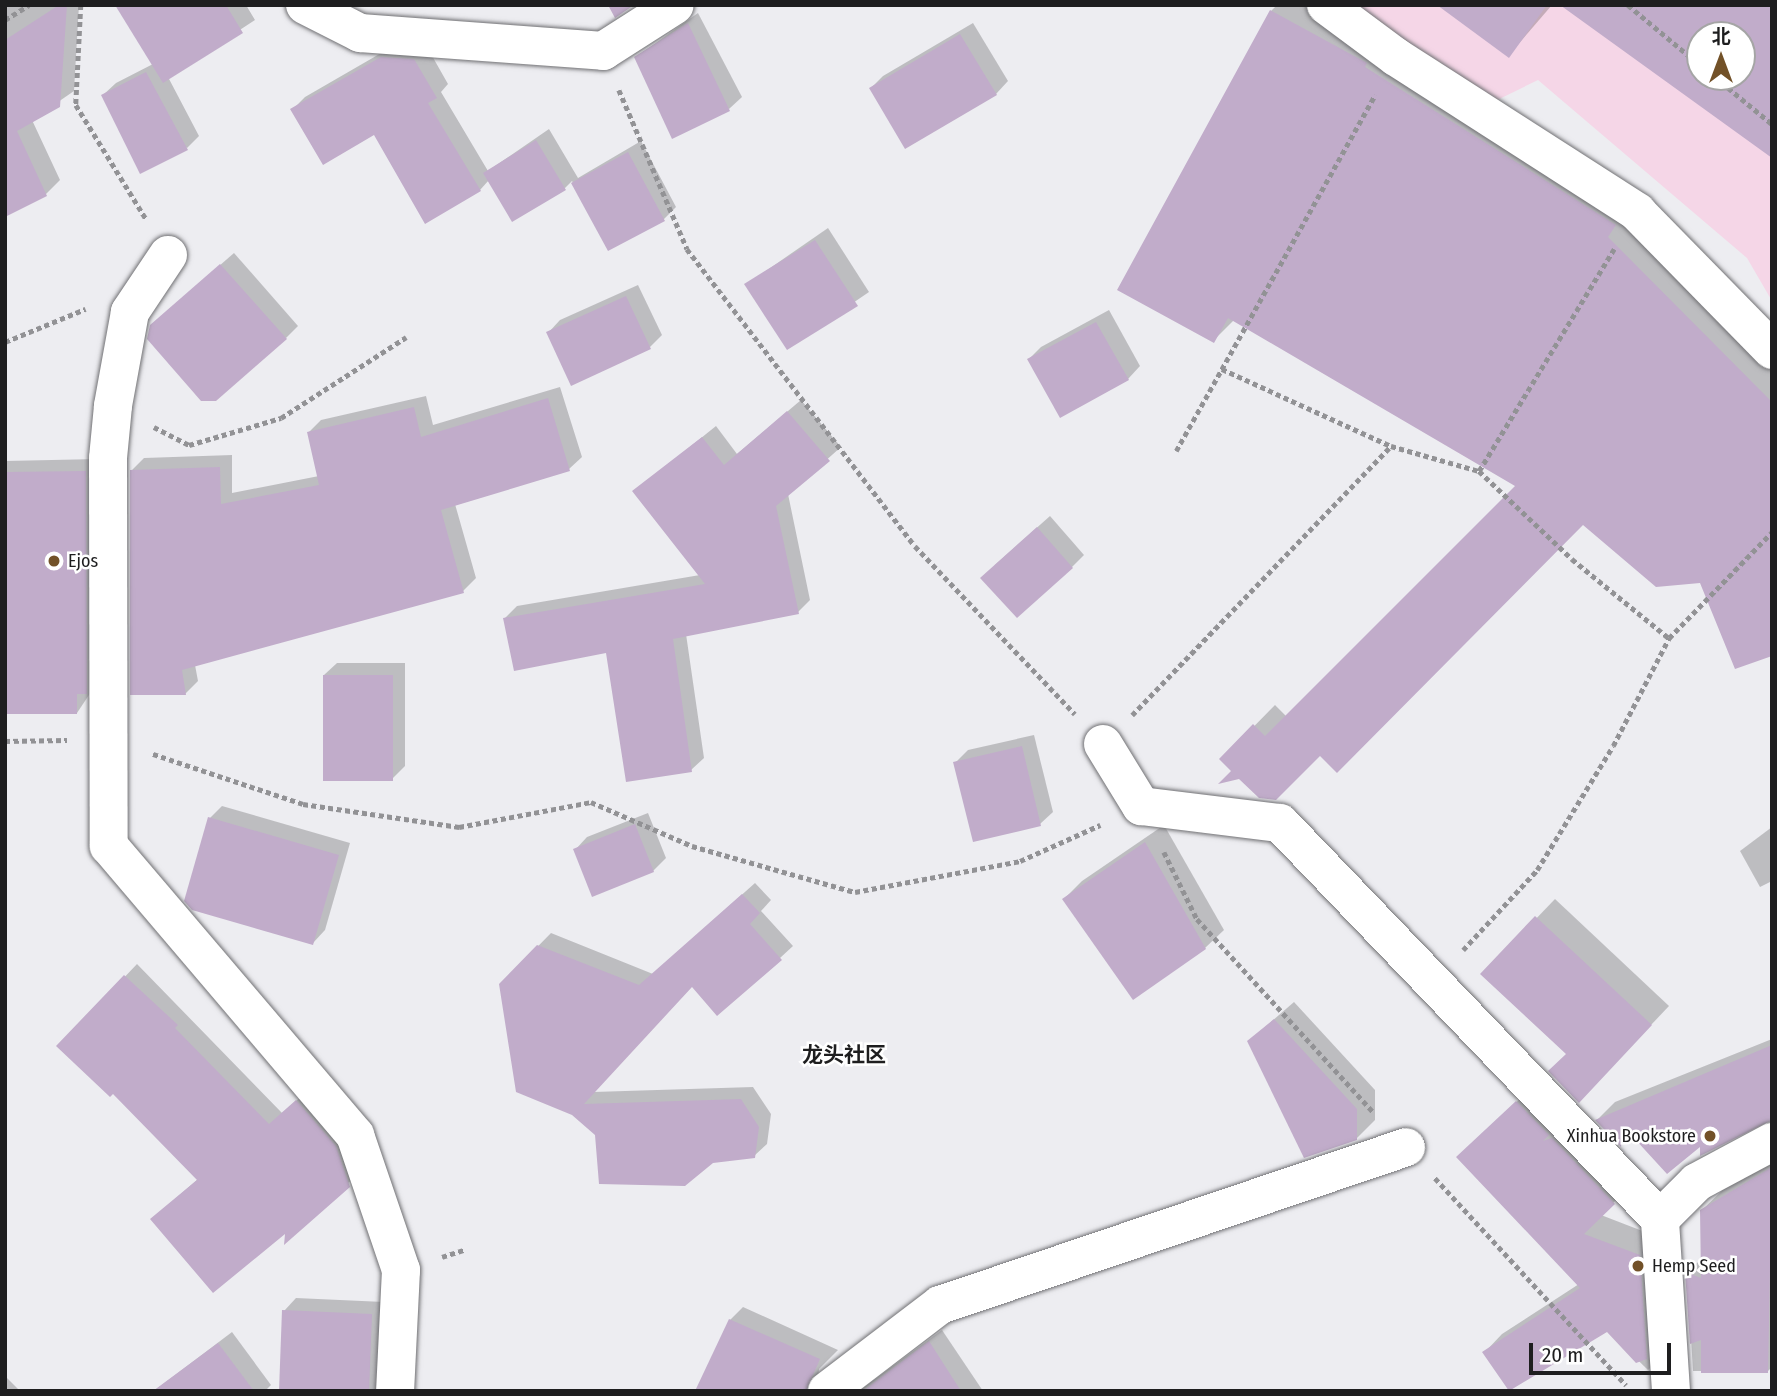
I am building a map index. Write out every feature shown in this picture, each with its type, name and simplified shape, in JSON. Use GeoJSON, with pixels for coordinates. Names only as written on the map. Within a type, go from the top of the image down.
{"type":"FeatureCollection","features":[{"type":"Feature","properties":{"kind":"street"},"geometry":{"type":"LineString","coordinates":[[305,5],[360,33],[603,51],[675,5]]}},
{"type":"Feature","properties":{"kind":"street"},"geometry":{"type":"LineString","coordinates":[[1326,5],[1396,57],[1637,212],[1772,350]]}},
{"type":"Feature","properties":{"kind":"street"},"geometry":{"type":"LineString","coordinates":[[168,255],[130,312],[113,406],[108,458],[109,846],[355,1135],[401,1270],[395,1391]]}},
{"type":"Feature","properties":{"kind":"street"},"geometry":{"type":"LineString","coordinates":[[1103,744],[1141,806],[1280,823],[1660,1219],[1671,1391]]}},
{"type":"Feature","properties":{"kind":"street"},"geometry":{"type":"LineString","coordinates":[[1660,1219],[1698,1182],[1772,1142]]}},
{"type":"Feature","properties":{"kind":"street"},"geometry":{"type":"LineString","coordinates":[[827,1391],[940,1305],[1406,1147]]}},
{"type":"Feature","properties":{"kind":"path"},"geometry":{"type":"LineString","coordinates":[[5,20],[29,5]]}},
{"type":"Feature","properties":{"kind":"path"},"geometry":{"type":"LineString","coordinates":[[81,5],[76,105],[168,255]]}},
{"type":"Feature","properties":{"kind":"path"},"geometry":{"type":"LineString","coordinates":[[1628,5],[1686,53]]}},
{"type":"Feature","properties":{"kind":"path"},"geometry":{"type":"LineString","coordinates":[[603,51],[687,249],[915,546],[1103,744],[1391,446]]}},
{"type":"Feature","properties":{"kind":"path"},"geometry":{"type":"LineString","coordinates":[[1176,451],[1396,57]]}},
{"type":"Feature","properties":{"kind":"path"},"geometry":{"type":"LineString","coordinates":[[1732,91],[1772,124]]}},
{"type":"Feature","properties":{"kind":"path"},"geometry":{"type":"LineString","coordinates":[[1479,471],[1637,212]]}},
{"type":"Feature","properties":{"kind":"path"},"geometry":{"type":"LineString","coordinates":[[113,406],[189,445],[281,418],[406,337]]}},
{"type":"Feature","properties":{"kind":"path"},"geometry":{"type":"LineString","coordinates":[[1222,369],[1391,446],[1479,471],[1572,559],[1669,638]]}},
{"type":"Feature","properties":{"kind":"path"},"geometry":{"type":"LineString","coordinates":[[1434,981],[1537,870],[1613,746],[1669,638],[1772,532]]}},
{"type":"Feature","properties":{"kind":"path"},"geometry":{"type":"LineString","coordinates":[[5,741],[108,738],[303,804],[458,827],[591,802],[692,846],[855,892],[1020,861],[1141,806],[1197,919],[1632,1391]]}},
{"type":"Feature","properties":{"kind":"shaded area"},"geometry":{"type":"Polygon","coordinates":[[[1354,5],[1772,5],[1772,301],[1747,258],[1538,80],[1489,104],[1354,5]]]}},
{"type":"Feature","properties":{"kind":"building"},"geometry":{"type":"Polygon","coordinates":[[[59,5],[67,5],[60,107],[17,131],[47,196],[5,217],[5,40],[59,5]]]}},
{"type":"Feature","properties":{"kind":"building"},"geometry":{"type":"Polygon","coordinates":[[[115,5],[226,5],[243,33],[163,83],[115,5]]]}},
{"type":"Feature","properties":{"kind":"building"},"geometry":{"type":"Polygon","coordinates":[[[608,5],[634,5],[615,18],[608,5]]]}},
{"type":"Feature","properties":{"kind":"building"},"geometry":{"type":"Polygon","coordinates":[[[1437,5],[1547,5],[1509,58],[1437,5]]]}},
{"type":"Feature","properties":{"kind":"building"},"geometry":{"type":"Polygon","coordinates":[[[1560,5],[1772,5],[1772,158],[1560,5]]]}},
{"type":"Feature","properties":{"kind":"building"},"geometry":{"type":"Polygon","coordinates":[[[1270,10],[1367,63],[1365,67],[1616,225],[1608,237],[1772,402],[1772,656],[1735,669],[1700,583],[1656,587],[1583,525],[1337,773],[1320,756],[1276,800],[1259,798],[1239,779],[1218,784],[1231,771],[1219,759],[1253,724],[1265,736],[1515,486],[1228,318],[1214,343],[1117,290],[1270,10]]]}},
{"type":"Feature","properties":{"kind":"building"},"geometry":{"type":"Polygon","coordinates":[[[688,23],[730,111],[672,139],[634,57],[688,23]]]}},
{"type":"Feature","properties":{"kind":"building"},"geometry":{"type":"Polygon","coordinates":[[[960,34],[997,95],[905,149],[869,88],[960,34]]]}},
{"type":"Feature","properties":{"kind":"building"},"geometry":{"type":"Polygon","coordinates":[[[381,57],[414,59],[437,98],[428,103],[481,191],[425,224],[374,135],[323,165],[290,109],[381,57]]]}},
{"type":"Feature","properties":{"kind":"building"},"geometry":{"type":"Polygon","coordinates":[[[146,72],[188,150],[140,174],[101,95],[146,72]]]}},
{"type":"Feature","properties":{"kind":"building"},"geometry":{"type":"Polygon","coordinates":[[[536,140],[566,190],[512,222],[483,173],[536,140]]]}},
{"type":"Feature","properties":{"kind":"building"},"geometry":{"type":"Polygon","coordinates":[[[628,152],[665,221],[608,251],[571,183],[628,152]]]}},
{"type":"Feature","properties":{"kind":"building"},"geometry":{"type":"Polygon","coordinates":[[[815,240],[858,306],[787,350],[744,284],[815,240]]]}},
{"type":"Feature","properties":{"kind":"building"},"geometry":{"type":"Polygon","coordinates":[[[220,264],[287,339],[216,401],[201,401],[147,339],[150,325],[220,264]]]}},
{"type":"Feature","properties":{"kind":"building"},"geometry":{"type":"Polygon","coordinates":[[[626,296],[651,349],[571,386],[546,332],[626,296]]]}},
{"type":"Feature","properties":{"kind":"building"},"geometry":{"type":"Polygon","coordinates":[[[1096,322],[1129,380],[1060,418],[1027,359],[1096,322]]]}},
{"type":"Feature","properties":{"kind":"building"},"geometry":{"type":"Polygon","coordinates":[[[548,398],[570,471],[441,510],[464,593],[182,670],[186,695],[130,695],[130,470],[220,467],[221,504],[319,485],[307,432],[414,407],[421,437],[548,398]]]}},
{"type":"Feature","properties":{"kind":"building"},"geometry":{"type":"Polygon","coordinates":[[[787,411],[830,461],[776,506],[799,614],[673,639],[692,772],[626,782],[606,653],[514,671],[503,618],[705,584],[632,491],[702,437],[724,465],[787,411]]]}},
{"type":"Feature","properties":{"kind":"building"},"geometry":{"type":"Polygon","coordinates":[[[86,471],[87,694],[77,694],[77,714],[5,714],[5,472],[86,471]]]}},
{"type":"Feature","properties":{"kind":"building"},"geometry":{"type":"Polygon","coordinates":[[[1037,527],[1073,568],[1017,618],[980,578],[1037,527]]]}},
{"type":"Feature","properties":{"kind":"building"},"geometry":{"type":"Polygon","coordinates":[[[323,675],[393,675],[393,781],[323,781],[323,675]]]}},
{"type":"Feature","properties":{"kind":"building"},"geometry":{"type":"Polygon","coordinates":[[[1022,746],[1041,826],[973,842],[953,762],[1022,746]]]}},
{"type":"Feature","properties":{"kind":"building"},"geometry":{"type":"Polygon","coordinates":[[[208,817],[339,855],[313,945],[192,910],[184,901],[208,817]]]}},
{"type":"Feature","properties":{"kind":"building"},"geometry":{"type":"Polygon","coordinates":[[[635,824],[654,872],[592,897],[573,849],[635,824]]]}},
{"type":"Feature","properties":{"kind":"building"},"geometry":{"type":"Polygon","coordinates":[[[1145,842],[1206,949],[1133,1000],[1062,899],[1145,842]]]}},
{"type":"Feature","properties":{"kind":"building"},"geometry":{"type":"Polygon","coordinates":[[[742,894],[760,913],[750,924],[782,960],[717,1016],[692,987],[584,1104],[741,1099],[759,1127],[755,1158],[713,1163],[685,1186],[599,1184],[595,1135],[572,1115],[516,1092],[499,984],[537,945],[639,985],[742,894]]]}},
{"type":"Feature","properties":{"kind":"building"},"geometry":{"type":"Polygon","coordinates":[[[1535,916],[1652,1025],[1579,1103],[1548,1071],[1566,1054],[1480,974],[1535,916]]]}},
{"type":"Feature","properties":{"kind":"building"},"geometry":{"type":"Polygon","coordinates":[[[124,975],[178,1025],[175,1028],[269,1124],[296,1100],[336,1146],[350,1187],[284,1245],[285,1234],[213,1293],[150,1219],[197,1180],[113,1094],[110,1097],[56,1046],[124,975]]]}},
{"type":"Feature","properties":{"kind":"building"},"geometry":{"type":"Polygon","coordinates":[[[1274,1019],[1357,1109],[1357,1140],[1304,1158],[1247,1041],[1274,1019]]]}},
{"type":"Feature","properties":{"kind":"building"},"geometry":{"type":"Polygon","coordinates":[[[1772,1045],[1772,1120],[1700,1156],[1700,1147],[1667,1174],[1623,1126],[1621,1147],[1595,1120],[1772,1045]]]}},
{"type":"Feature","properties":{"kind":"building"},"geometry":{"type":"Polygon","coordinates":[[[1516,1101],[1549,1135],[1543,1141],[1552,1138],[1615,1204],[1584,1234],[1640,1255],[1647,1359],[1636,1363],[1607,1332],[1509,1391],[1482,1352],[1580,1288],[1456,1157],[1516,1101]]]}},
{"type":"Feature","properties":{"kind":"building"},"geometry":{"type":"Polygon","coordinates":[[[1772,1167],[1768,1373],[1701,1373],[1701,1340],[1690,1344],[1685,1272],[1701,1278],[1700,1210],[1772,1167]]]}},
{"type":"Feature","properties":{"kind":"building"},"geometry":{"type":"Polygon","coordinates":[[[282,1310],[372,1314],[369,1391],[279,1391],[282,1310]]]}},
{"type":"Feature","properties":{"kind":"building"},"geometry":{"type":"Polygon","coordinates":[[[729,1319],[820,1359],[806,1391],[695,1391],[729,1319]]]}},
{"type":"Feature","properties":{"kind":"building"},"geometry":{"type":"Polygon","coordinates":[[[929,1341],[961,1391],[863,1391],[929,1341]]]}},
{"type":"Feature","properties":{"kind":"building"},"geometry":{"type":"Polygon","coordinates":[[[218,1343],[254,1391],[153,1391],[218,1343]]]}},
{"type":"Feature","properties":{"kind":"place","name":"Ejos"},"geometry":{"type":"Point","coordinates":[54,561]}},
{"type":"Feature","properties":{"kind":"place","name":"Xinhua Bookstore"},"geometry":{"type":"Point","coordinates":[1710,1136]}},
{"type":"Feature","properties":{"kind":"place","name":"Hemp Seed"},"geometry":{"type":"Point","coordinates":[1638,1266]}},
{"type":"Feature","properties":{"kind":"district","name":"龙头社区"},"geometry":{"type":"Point","coordinates":[844,1055]}}]}
